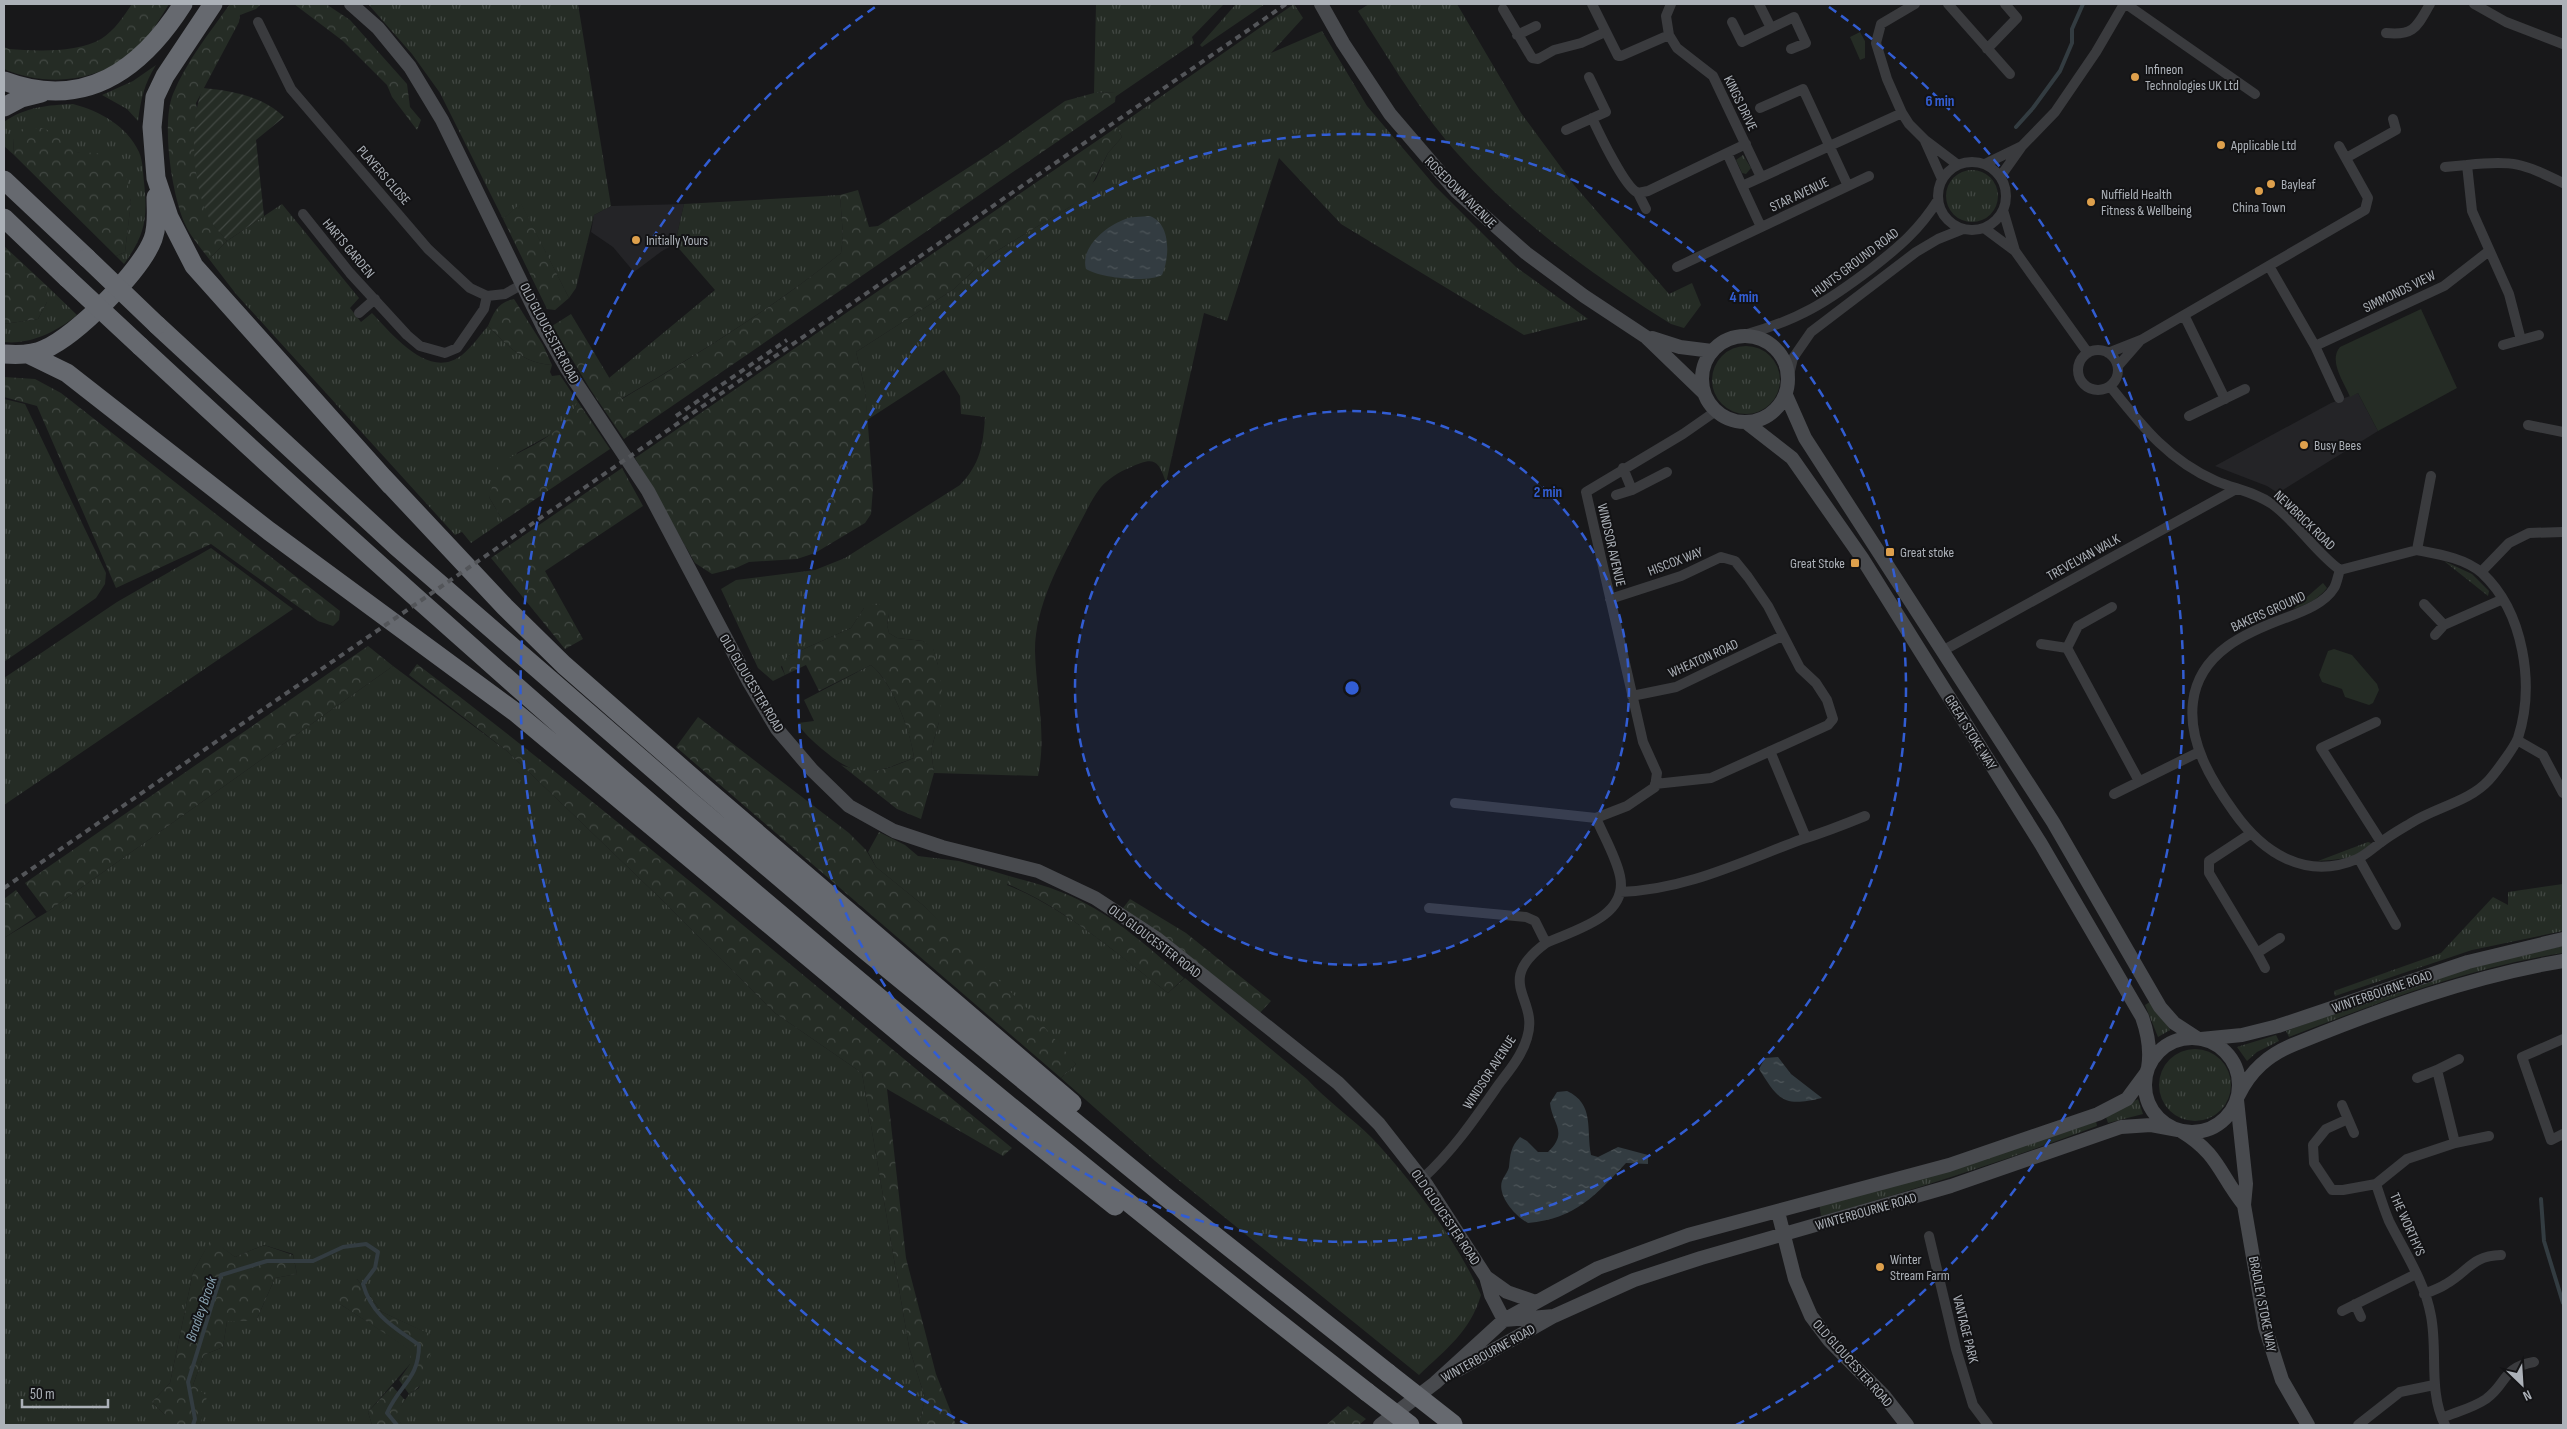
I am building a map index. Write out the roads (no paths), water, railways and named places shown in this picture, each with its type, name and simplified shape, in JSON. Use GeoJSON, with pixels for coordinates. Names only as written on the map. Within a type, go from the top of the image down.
{"type":"FeatureCollection","features":[{"type":"Feature","properties":{"kind":"highway"},"geometry":{"type":"LineString","coordinates":[[4,81],[21,88],[49,90],[72,89],[95,84],[118,74],[140,59],[159,38],[182,4]]}},
{"type":"Feature","properties":{"kind":"highway"},"geometry":{"type":"LineString","coordinates":[[4,354],[28,354],[43,350],[68,336],[135,268],[149,247],[155,232],[156,178],[152,127],[155,98],[165,76],[214,4]]}},
{"type":"Feature","properties":{"kind":"highway"},"geometry":{"type":"LineString","coordinates":[[4,107],[20,98],[49,90]]}},
{"type":"Feature","properties":{"kind":"highway"},"geometry":{"type":"LineString","coordinates":[[156,178],[169,217],[194,266],[501,610],[626,732],[691,802]]}},
{"type":"Feature","properties":{"kind":"highway"},"geometry":{"type":"LineString","coordinates":[[4,180],[157,325],[396,546],[691,802],[865,950],[1166,1197],[1454,1424]]}},
{"type":"Feature","properties":{"kind":"highway"},"geometry":{"type":"LineString","coordinates":[[4,218],[140,346],[536,706],[734,875],[1233,1287],[1410,1425]]}},
{"type":"Feature","properties":{"kind":"highway"},"geometry":{"type":"LineString","coordinates":[[28,354],[67,373],[269,531],[515,712],[915,1046],[1160,1242],[1233,1287]]}},
{"type":"Feature","properties":{"kind":"highway"},"geometry":{"type":"LineString","coordinates":[[383,477],[505,606],[564,665],[710,793],[1106,1132],[1166,1197]]}},
{"type":"Feature","properties":{"kind":"main road","name":"OLD GLOUCESTER ROAD"},"geometry":{"type":"LineString","coordinates":[[352,4],[378,28],[410,67],[442,120],[544,329],[567,369],[648,491],[749,682],[777,729],[812,770],[849,806],[894,831],[942,847],[1038,871],[1096,898],[1126,916],[1338,1082],[1379,1124],[1422,1178],[1486,1277],[1492,1296],[1504,1320]]}},
{"type":"Feature","properties":{"kind":"main road","name":"ROSEDOWN AVENUE"},"geometry":{"type":"LineString","coordinates":[[1321,4],[1343,43],[1390,114],[1456,191],[1526,254],[1565,283],[1646,336],[1704,392]]}},
{"type":"Feature","properties":{"kind":"main road"},"geometry":{"type":"LineString","coordinates":[[1744,335],[1764,340],[1779,351],[1786,363],[1789,374],[1786,395],[1771,414],[1762,419],[1747,422],[1730,420],[1716,411],[1704,392],[1702,371],[1712,351],[1731,338],[1744,335]]}},
{"type":"Feature","properties":{"kind":"main road","name":"ROSEDOWN AVENUE"},"geometry":{"type":"LineString","coordinates":[[1646,336],[1680,347],[1712,351]]}},
{"type":"Feature","properties":{"kind":"main road","name":"GREAT STOKE WAY"},"geometry":{"type":"LineString","coordinates":[[1786,395],[1806,438],[2053,822],[2160,1007],[2174,1023],[2199,1039]]}},
{"type":"Feature","properties":{"kind":"main road","name":"GREAT STOKE WAY"},"geometry":{"type":"LineString","coordinates":[[1747,422],[1792,458],[1862,558],[1994,769],[2135,1002],[2147,1035],[2150,1056],[2148,1070]]}},
{"type":"Feature","properties":{"kind":"main road","name":"WINTERBOURNE ROAD"},"geometry":{"type":"LineString","coordinates":[[2199,1039],[2242,1035],[2278,1026],[2468,962],[2563,939]]}},
{"type":"Feature","properties":{"kind":"main road","name":"WINTERBOURNE ROAD"},"geometry":{"type":"LineString","coordinates":[[2237,1098],[2257,1066],[2286,1047],[2402,1005],[2473,982],[2563,961]]}},
{"type":"Feature","properties":{"kind":"main road"},"geometry":{"type":"LineString","coordinates":[[2182,1039],[2199,1039],[2218,1046],[2232,1060],[2237,1071],[2237,1098],[2230,1113],[2208,1129],[2195,1132],[2179,1130],[2165,1123],[2151,1107],[2145,1087],[2148,1070],[2156,1055],[2168,1045],[2182,1039]]}},
{"type":"Feature","properties":{"kind":"main road","name":"WINTERBOURNE ROAD"},"geometry":{"type":"LineString","coordinates":[[1435,1382],[1504,1320],[1598,1268],[1688,1235],[1949,1165],[2098,1114],[2127,1099],[2148,1070]]}},
{"type":"Feature","properties":{"kind":"main road","name":"BRADLEY STOKE WAY"},"geometry":{"type":"LineString","coordinates":[[2237,1098],[2246,1184],[2244,1205],[2270,1345],[2282,1380],[2308,1425]]}},
{"type":"Feature","properties":{"kind":"main road","name":"WINTERBOURNE ROAD"},"geometry":{"type":"LineString","coordinates":[[1435,1382],[1554,1316],[1634,1280],[1701,1258],[1951,1186],[2121,1127],[2151,1124],[2179,1130]]}},
{"type":"Feature","properties":{"kind":"main road","name":"BRADLEY STOKE WAY"},"geometry":{"type":"LineString","coordinates":[[2179,1130],[2204,1147],[2216,1160],[2231,1189],[2244,1205]]}},
{"type":"Feature","properties":{"kind":"main road","name":"OLD GLOUCESTER ROAD"},"geometry":{"type":"LineString","coordinates":[[1778,1212],[1795,1279],[1811,1316],[1829,1340],[1885,1398],[1907,1425]]}},
{"type":"Feature","properties":{"kind":"main road","name":"OLD GLOUCESTER ROAD"},"geometry":{"type":"LineString","coordinates":[[1486,1277],[1507,1292],[1536,1302]]}},
{"type":"Feature","properties":{"kind":"main road"},"geometry":{"type":"LineString","coordinates":[[1504,1320],[1554,1316]]}},
{"type":"Feature","properties":{"kind":"main road"},"geometry":{"type":"LineString","coordinates":[[1380,1425],[1435,1382]]}},
{"type":"Feature","properties":{"kind":"street"},"geometry":{"type":"LineString","coordinates":[[1592,4],[1615,52],[1621,56],[1669,35],[1666,16],[1671,4]]}},
{"type":"Feature","properties":{"kind":"street"},"geometry":{"type":"LineString","coordinates":[[1760,4],[1771,28]]}},
{"type":"Feature","properties":{"kind":"street"},"geometry":{"type":"LineString","coordinates":[[1916,4],[1881,24],[1876,43],[1887,79],[1909,124],[1925,140],[1958,165]]}},
{"type":"Feature","properties":{"kind":"street"},"geometry":{"type":"LineString","coordinates":[[1948,4],[2010,74]]}},
{"type":"Feature","properties":{"kind":"street"},"geometry":{"type":"LineString","coordinates":[[1987,49],[2017,18],[2006,4]]}},
{"type":"Feature","properties":{"kind":"street"},"geometry":{"type":"LineString","coordinates":[[2000,177],[2022,146],[2056,112],[2125,4],[2255,94]]}},
{"type":"Feature","properties":{"kind":"street"},"geometry":{"type":"LineString","coordinates":[[2386,33],[2401,34],[2416,29],[2430,4]]}},
{"type":"Feature","properties":{"kind":"street"},"geometry":{"type":"LineString","coordinates":[[2474,4],[2506,22],[2563,44]]}},
{"type":"Feature","properties":{"kind":"street"},"geometry":{"type":"LineString","coordinates":[[1503,9],[1529,55],[1538,59],[1554,50],[1581,43],[1605,32]]}},
{"type":"Feature","properties":{"kind":"street"},"geometry":{"type":"LineString","coordinates":[[1732,22],[1742,42],[1794,17],[1806,43],[1791,49]]}},
{"type":"Feature","properties":{"kind":"street","name":"PLAYERS CLOSE"},"geometry":{"type":"LineString","coordinates":[[258,22],[291,89],[384,194],[428,249],[470,288],[487,296]]}},
{"type":"Feature","properties":{"kind":"street"},"geometry":{"type":"LineString","coordinates":[[1517,35],[1536,26]]}},
{"type":"Feature","properties":{"kind":"street","name":"KINGS DRIVE"},"geometry":{"type":"LineString","coordinates":[[1669,35],[1677,48],[1713,76],[1761,177]]}},
{"type":"Feature","properties":{"kind":"street"},"geometry":{"type":"LineString","coordinates":[[1566,130],[1606,112],[1590,77]]}},
{"type":"Feature","properties":{"kind":"street","name":"STAR AVENUE"},"geometry":{"type":"LineString","coordinates":[[1760,108],[1803,89],[1848,186]]}},
{"type":"Feature","properties":{"kind":"street"},"geometry":{"type":"LineString","coordinates":[[1727,153],[1742,186],[1902,112]]}},
{"type":"Feature","properties":{"kind":"street"},"geometry":{"type":"LineString","coordinates":[[1592,118],[1609,154],[1618,166],[1628,186],[1643,192],[1646,210]]}},
{"type":"Feature","properties":{"kind":"street"},"geometry":{"type":"LineString","coordinates":[[2346,158],[2396,130],[2393,119]]}},
{"type":"Feature","properties":{"kind":"street"},"geometry":{"type":"LineString","coordinates":[[1925,140],[1942,178]]}},
{"type":"Feature","properties":{"kind":"street","name":"KINGS DRIVE"},"geometry":{"type":"LineString","coordinates":[[1643,192],[1746,144]]}},
{"type":"Feature","properties":{"kind":"street"},"geometry":{"type":"LineString","coordinates":[[1985,164],[2000,177],[2006,193],[2003,210],[1995,221],[1984,228],[1963,229],[1946,218],[1938,200],[1938,189],[1942,178],[1958,165],[1967,162],[1985,164],[2022,146]]}},
{"type":"Feature","properties":{"kind":"street"},"geometry":{"type":"LineString","coordinates":[[2108,352],[2118,366],[2117,377],[2110,386],[2093,389],[2083,383],[2079,367],[2088,353],[2098,350],[2108,352],[2141,340],[2365,210],[2368,198],[2339,146]]}},
{"type":"Feature","properties":{"kind":"street"},"geometry":{"type":"LineString","coordinates":[[2446,167],[2504,161],[2528,166],[2563,183]]}},
{"type":"Feature","properties":{"kind":"street"},"geometry":{"type":"LineString","coordinates":[[2467,165],[2472,211],[2488,251],[2509,294],[2521,340]]}},
{"type":"Feature","properties":{"kind":"street","name":"STAR AVENUE"},"geometry":{"type":"LineString","coordinates":[[1677,267],[1869,176]]}},
{"type":"Feature","properties":{"kind":"street","name":"STAR AVENUE"},"geometry":{"type":"LineString","coordinates":[[1742,186],[1761,227]]}},
{"type":"Feature","properties":{"kind":"street","name":"HUNTS GROUND ROAD"},"geometry":{"type":"LineString","coordinates":[[1744,335],[1786,322],[1835,297],[1907,240],[1924,222],[1938,200]]}},
{"type":"Feature","properties":{"kind":"street"},"geometry":{"type":"LineString","coordinates":[[2003,210],[2015,251]]}},
{"type":"Feature","properties":{"kind":"street","name":"HARTS GARDEN"},"geometry":{"type":"LineString","coordinates":[[304,214],[350,273],[413,341],[420,346],[445,353],[452,352],[463,342],[484,309],[487,296]]}},
{"type":"Feature","properties":{"kind":"street"},"geometry":{"type":"LineString","coordinates":[[1984,228],[2015,251],[2088,353]]}},
{"type":"Feature","properties":{"kind":"street","name":"HUNTS GROUND ROAD"},"geometry":{"type":"LineString","coordinates":[[1789,374],[1793,358],[1811,332],[1916,252],[1938,239],[1963,229]]}},
{"type":"Feature","properties":{"kind":"street","name":"SIMMONDS VIEW"},"geometry":{"type":"LineString","coordinates":[[2315,346],[2444,286],[2488,251]]}},
{"type":"Feature","properties":{"kind":"street"},"geometry":{"type":"LineString","coordinates":[[2269,266],[2315,346],[2339,398]]}},
{"type":"Feature","properties":{"kind":"street"},"geometry":{"type":"LineString","coordinates":[[487,296],[504,294],[523,284]]}},
{"type":"Feature","properties":{"kind":"street","name":"HARTS GARDEN"},"geometry":{"type":"LineString","coordinates":[[359,313],[375,299]]}},
{"type":"Feature","properties":{"kind":"street"},"geometry":{"type":"LineString","coordinates":[[2184,315],[2225,399]]}},
{"type":"Feature","properties":{"kind":"street"},"geometry":{"type":"LineString","coordinates":[[2503,346],[2539,335]]}},
{"type":"Feature","properties":{"kind":"street"},"geometry":{"type":"LineString","coordinates":[[2118,366],[2141,340]]}},
{"type":"Feature","properties":{"kind":"street","name":"NEWBRICK ROAD"},"geometry":{"type":"LineString","coordinates":[[2110,386],[2148,433],[2185,465],[2236,489],[2258,495],[2274,505],[2328,561],[2340,570]]}},
{"type":"Feature","properties":{"kind":"street"},"geometry":{"type":"LineString","coordinates":[[2189,416],[2245,389]]}},
{"type":"Feature","properties":{"kind":"street","name":"WINDSOR AVENUE"},"geometry":{"type":"LineString","coordinates":[[1655,784],[1656,773],[1643,742],[1586,492],[1623,468],[1683,434],[1716,411]]}},
{"type":"Feature","properties":{"kind":"street"},"geometry":{"type":"LineString","coordinates":[[2528,425],[2563,432]]}},
{"type":"Feature","properties":{"kind":"street"},"geometry":{"type":"LineString","coordinates":[[1623,468],[1632,490]]}},
{"type":"Feature","properties":{"kind":"street"},"geometry":{"type":"LineString","coordinates":[[1616,494],[1632,490],[1666,472]]}},
{"type":"Feature","properties":{"kind":"street"},"geometry":{"type":"LineString","coordinates":[[2417,550],[2431,476]]}},
{"type":"Feature","properties":{"kind":"street","name":"TREVELYAN WALK"},"geometry":{"type":"LineString","coordinates":[[1944,650],[2236,489]]}},
{"type":"Feature","properties":{"kind":"street"},"geometry":{"type":"LineString","coordinates":[[2481,572],[2509,543],[2529,533],[2563,532]]}},
{"type":"Feature","properties":{"kind":"street","name":"BAKERS GROUND"},"geometry":{"type":"LineString","coordinates":[[2417,550],[2450,557],[2481,572],[2503,599],[2518,629],[2524,662],[2524,704],[2517,740],[2488,781],[2475,791],[2418,818],[2359,859],[2336,865],[2305,866],[2274,854],[2250,834],[2222,795],[2199,752],[2192,726],[2193,700],[2199,678],[2216,654],[2239,636],[2312,608],[2334,588],[2340,570],[2417,550]]}},
{"type":"Feature","properties":{"kind":"street","name":"HISCOX WAY"},"geometry":{"type":"LineString","coordinates":[[1610,599],[1681,576],[1721,557],[1735,561],[1748,577],[1768,606],[1782,636]]}},
{"type":"Feature","properties":{"kind":"street"},"geometry":{"type":"LineString","coordinates":[[2435,635],[2444,625],[2503,599]]}},
{"type":"Feature","properties":{"kind":"street"},"geometry":{"type":"LineString","coordinates":[[2424,604],[2444,625]]}},
{"type":"Feature","properties":{"kind":"street"},"geometry":{"type":"LineString","coordinates":[[2067,648],[2078,626],[2112,607]]}},
{"type":"Feature","properties":{"kind":"street"},"geometry":{"type":"LineString","coordinates":[[1455,803],[1596,818],[1627,806],[1655,788],[1655,784],[1712,778],[1828,725],[1833,719],[1823,695],[1816,683],[1800,668],[1782,636]]}},
{"type":"Feature","properties":{"kind":"street","name":"WHEATON ROAD"},"geometry":{"type":"LineString","coordinates":[[1632,696],[1676,687],[1782,636]]}},
{"type":"Feature","properties":{"kind":"street"},"geometry":{"type":"LineString","coordinates":[[2041,644],[2067,648]]}},
{"type":"Feature","properties":{"kind":"street"},"geometry":{"type":"LineString","coordinates":[[2067,648],[2139,781]]}},
{"type":"Feature","properties":{"kind":"street"},"geometry":{"type":"LineString","coordinates":[[2376,722],[2321,748],[2381,842]]}},
{"type":"Feature","properties":{"kind":"street"},"geometry":{"type":"LineString","coordinates":[[2517,740],[2544,755],[2563,793]]}},
{"type":"Feature","properties":{"kind":"street"},"geometry":{"type":"LineString","coordinates":[[1770,751],[1806,838]]}},
{"type":"Feature","properties":{"kind":"street"},"geometry":{"type":"LineString","coordinates":[[2114,794],[2199,752]]}},
{"type":"Feature","properties":{"kind":"street"},"geometry":{"type":"LineString","coordinates":[[1596,818],[1620,877],[1620,892],[1641,891],[1687,883],[1865,816]]}},
{"type":"Feature","properties":{"kind":"street"},"geometry":{"type":"LineString","coordinates":[[2250,834],[2209,861],[2208,866],[2209,872],[2265,968]]}},
{"type":"Feature","properties":{"kind":"street"},"geometry":{"type":"LineString","coordinates":[[2359,859],[2396,925]]}},
{"type":"Feature","properties":{"kind":"street","name":"WINDSOR AVENUE"},"geometry":{"type":"LineString","coordinates":[[1422,1178],[1446,1155],[1468,1129],[1519,1056],[1528,1037],[1529,1022],[1518,979],[1529,955],[1546,943],[1608,914],[1616,904],[1620,892]]}},
{"type":"Feature","properties":{"kind":"street"},"geometry":{"type":"LineString","coordinates":[[1428,908],[1526,916],[1535,921],[1546,943]]}},
{"type":"Feature","properties":{"kind":"street"},"geometry":{"type":"LineString","coordinates":[[2257,954],[2280,938]]}},
{"type":"Feature","properties":{"kind":"street"},"geometry":{"type":"LineString","coordinates":[[2563,1039],[2522,1058],[2551,1140],[2563,1134]]}},
{"type":"Feature","properties":{"kind":"street"},"geometry":{"type":"LineString","coordinates":[[2417,1078],[2459,1059]]}},
{"type":"Feature","properties":{"kind":"street"},"geometry":{"type":"LineString","coordinates":[[2437,1070],[2455,1143]]}},
{"type":"Feature","properties":{"kind":"street"},"geometry":{"type":"LineString","coordinates":[[2342,1105],[2354,1132]]}},
{"type":"Feature","properties":{"kind":"street","name":"THE WORTHYS"},"geometry":{"type":"LineString","coordinates":[[2348,1119],[2326,1129],[2319,1135],[2313,1145],[2314,1163],[2324,1182],[2332,1190],[2376,1184],[2407,1159],[2455,1143],[2489,1136]]}},
{"type":"Feature","properties":{"kind":"street","name":"THE WORTHYS"},"geometry":{"type":"LineString","coordinates":[[2376,1184],[2388,1218],[2416,1274],[2431,1316],[2434,1385],[2443,1422],[2484,1401],[2509,1372],[2519,1365],[2534,1362]]}},
{"type":"Feature","properties":{"kind":"street","name":"VANTAGE PARK"},"geometry":{"type":"LineString","coordinates":[[1929,1236],[1956,1349],[1970,1396],[1973,1405],[1988,1425]]}},
{"type":"Feature","properties":{"kind":"street"},"geometry":{"type":"LineString","coordinates":[[2424,1294],[2447,1284],[2470,1263],[2490,1256],[2501,1255]]}},
{"type":"Feature","properties":{"kind":"street","name":"THE WORTHYS"},"geometry":{"type":"LineString","coordinates":[[2342,1311],[2416,1274]]}},
{"type":"Feature","properties":{"kind":"street"},"geometry":{"type":"LineString","coordinates":[[2355,1304],[2362,1317]]}},
{"type":"Feature","properties":{"kind":"street"},"geometry":{"type":"LineString","coordinates":[[2358,1425],[2400,1392],[2434,1385]]}},
{"type":"Feature","properties":{"kind":"water"},"geometry":{"type":"Polygon","coordinates":[[[1150,216],[1162,226],[1167,242],[1165,268],[1162,275],[1146,279],[1135,279],[1102,275],[1086,269],[1085,261],[1090,246],[1102,233],[1116,223],[1126,219],[1150,216]]]}},
{"type":"Feature","properties":{"kind":"water"},"geometry":{"type":"Polygon","coordinates":[[[1778,1057],[1791,1074],[1822,1098],[1799,1102],[1784,1099],[1778,1095],[1759,1069],[1765,1058],[1778,1057]]]}},
{"type":"Feature","properties":{"kind":"water"},"geometry":{"type":"Polygon","coordinates":[[[1567,1091],[1576,1096],[1586,1110],[1591,1155],[1598,1157],[1618,1147],[1648,1155],[1648,1164],[1626,1163],[1594,1195],[1572,1211],[1544,1221],[1528,1223],[1513,1211],[1505,1199],[1501,1187],[1502,1181],[1508,1169],[1513,1147],[1520,1137],[1538,1152],[1548,1152],[1554,1145],[1557,1139],[1558,1128],[1550,1103],[1557,1092],[1567,1091]]]}},
{"type":"Feature","properties":{"kind":"waterway"},"geometry":{"type":"LineString","coordinates":[[2016,127],[2033,108],[2060,71],[2072,43],[2072,29],[2083,4]]}},
{"type":"Feature","properties":{"kind":"waterway"},"geometry":{"type":"LineString","coordinates":[[2541,1199],[2544,1241],[2563,1303]]}},
{"type":"Feature","properties":{"kind":"waterway","name":"Bradley Brook"},"geometry":{"type":"LineString","coordinates":[[193,1425],[195,1419],[188,1382],[221,1275],[267,1261],[313,1261],[343,1247],[366,1244],[378,1252],[375,1268],[363,1284],[367,1295],[378,1313],[385,1320],[419,1345],[416,1366],[387,1413],[397,1425]]}},
{"type":"Feature","properties":{"kind":"railway"},"geometry":{"type":"LineString","coordinates":[[4,888],[1286,4]]}},
{"type":"Feature","properties":{"kind":"railway"},"geometry":{"type":"LineString","coordinates":[[676,416],[787,340]]}},
{"type":"Feature","properties":{"kind":"place","name":"Infineon Technologies UK Ltd"},"geometry":{"type":"Point","coordinates":[2135,77]}},
{"type":"Feature","properties":{"kind":"place","name":"Applicable Ltd"},"geometry":{"type":"Point","coordinates":[2221,145]}},
{"type":"Feature","properties":{"kind":"place","name":"Bayleaf"},"geometry":{"type":"Point","coordinates":[2271,184]}},
{"type":"Feature","properties":{"kind":"place","name":"China Town"},"geometry":{"type":"Point","coordinates":[2259,191]}},
{"type":"Feature","properties":{"kind":"place","name":"Nuffield Health Fitness & Wellbeing"},"geometry":{"type":"Point","coordinates":[2091,202]}},
{"type":"Feature","properties":{"kind":"place","name":"Initially Yours"},"geometry":{"type":"Point","coordinates":[636,240]}},
{"type":"Feature","properties":{"kind":"place","name":"Busy Bees"},"geometry":{"type":"Point","coordinates":[2304,445]}},
{"type":"Feature","properties":{"kind":"place","name":"Great stoke"},"geometry":{"type":"Point","coordinates":[1890,552]}},
{"type":"Feature","properties":{"kind":"place","name":"Great Stoke"},"geometry":{"type":"Point","coordinates":[1855,563]}},
{"type":"Feature","properties":{"kind":"place","name":"Winter Stream Farm"},"geometry":{"type":"Point","coordinates":[1880,1267]}}]}
